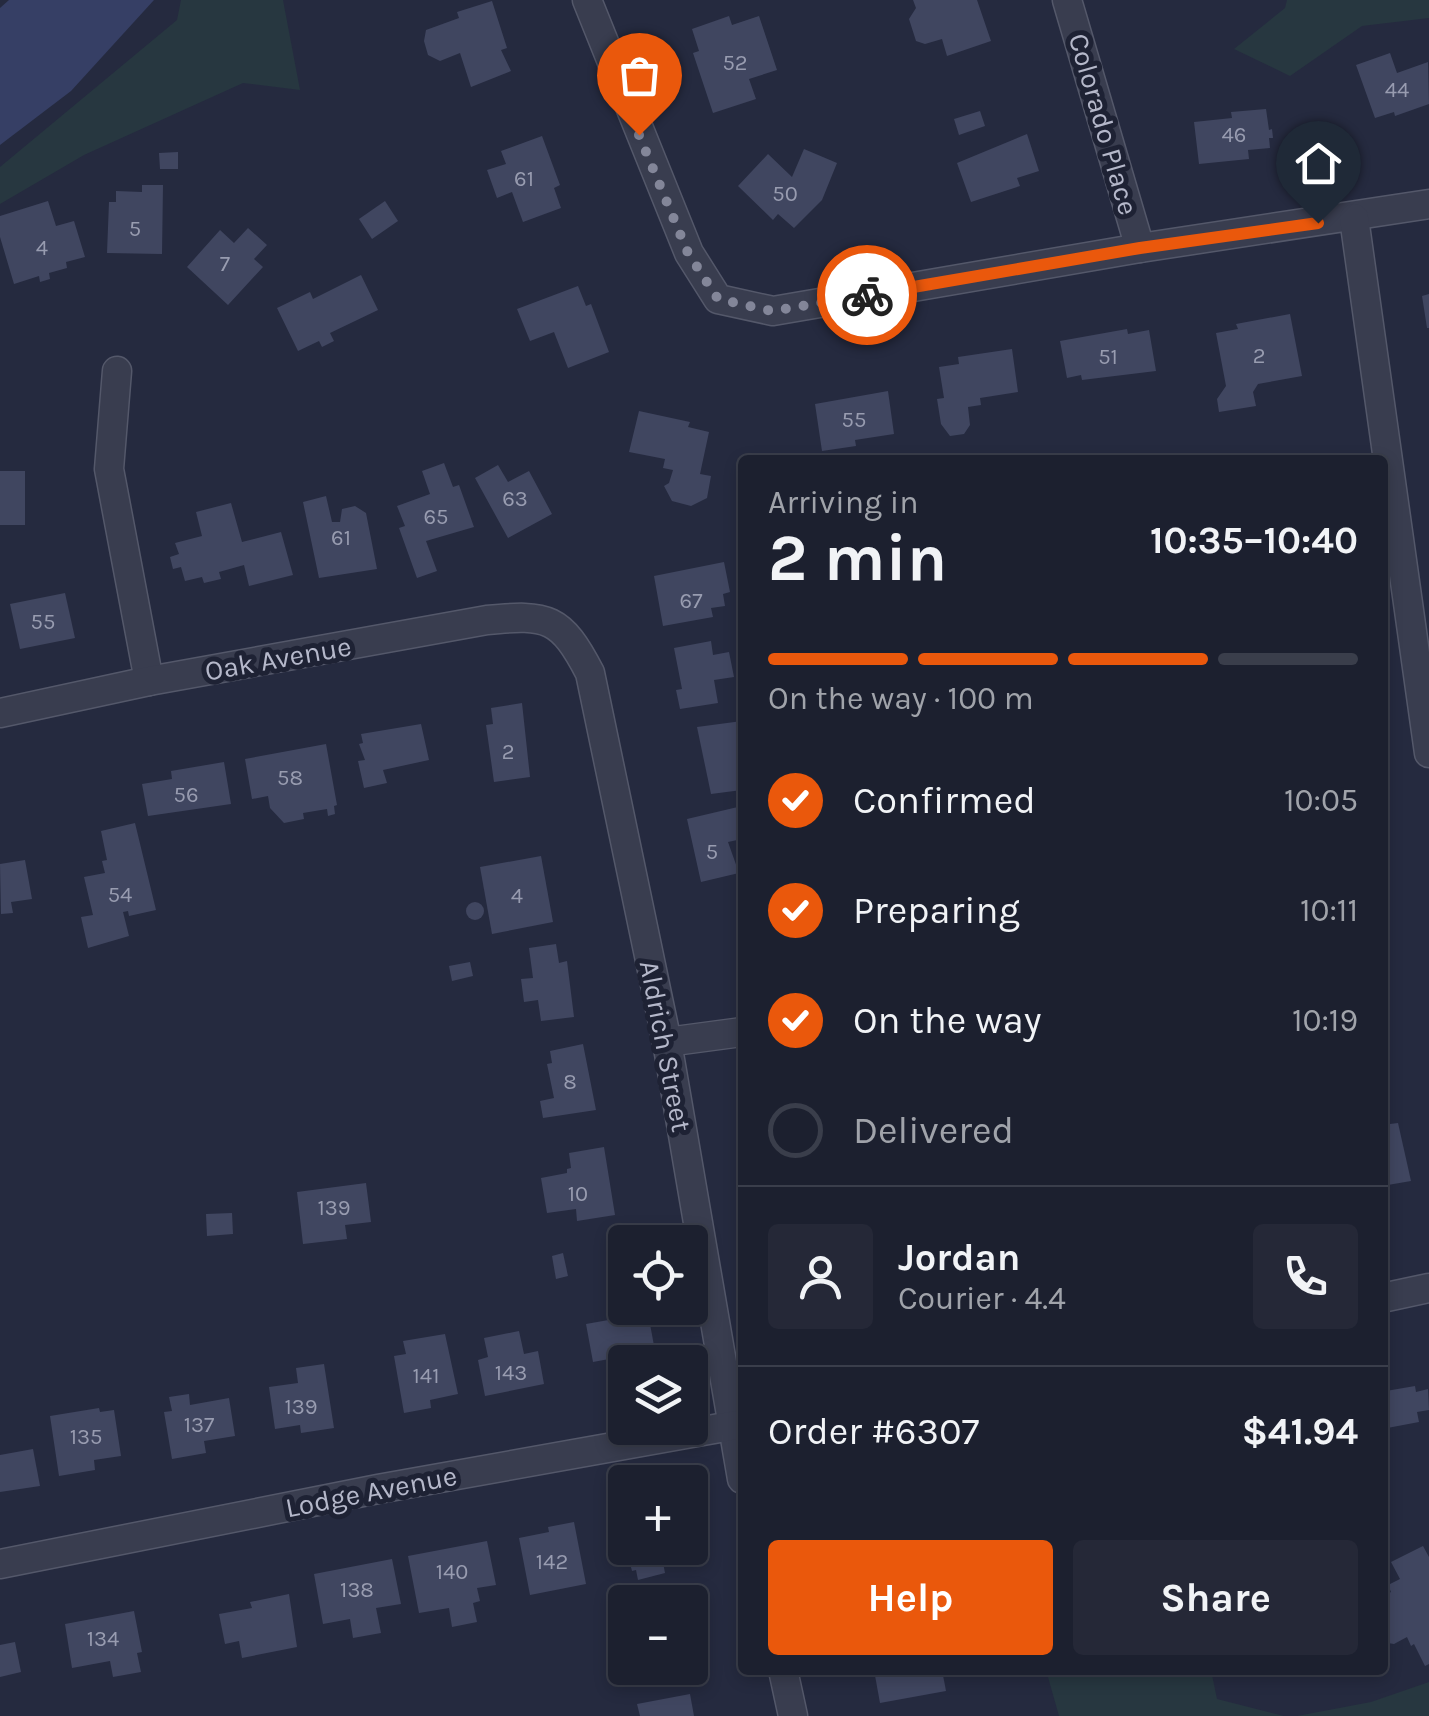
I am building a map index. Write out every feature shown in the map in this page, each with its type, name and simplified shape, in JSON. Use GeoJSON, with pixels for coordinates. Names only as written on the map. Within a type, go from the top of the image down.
{"type":"FeatureCollection","features":[{"type":"Feature","properties":{"kind":"street"},"geometry":{"type":"LineString","coordinates":[[587,0],[688,253],[718,299],[772,311],[1140,248],[1429,204]]}},
{"type":"Feature","properties":{"kind":"street","name":"Colorado Place"},"geometry":{"type":"LineString","coordinates":[[1067,0],[1140,248]]}},
{"type":"Feature","properties":{"kind":"street"},"geometry":{"type":"LineString","coordinates":[[1354,218],[1387,455]]}},
{"type":"Feature","properties":{"kind":"street"},"geometry":{"type":"LineString","coordinates":[[117,372],[109,469],[149,682]]}},
{"type":"Feature","properties":{"kind":"street"},"geometry":{"type":"LineString","coordinates":[[1388,461],[1429,753]]}},
{"type":"Feature","properties":{"kind":"street","name":"Oak Avenue"},"geometry":{"type":"LineString","coordinates":[[0,713],[487,620],[522,617],[557,624]]}},
{"type":"Feature","properties":{"kind":"street","name":"Aldrich Street"},"geometry":{"type":"LineString","coordinates":[[557,624],[576,646],[590,673],[668,1042],[737,1426]]}},
{"type":"Feature","properties":{"kind":"street"},"geometry":{"type":"LineString","coordinates":[[668,1042],[738,1033]]}},
{"type":"Feature","properties":{"kind":"street"},"geometry":{"type":"LineString","coordinates":[[1388,1297],[1429,1288]]}},
{"type":"Feature","properties":{"kind":"street","name":"Lodge Avenue"},"geometry":{"type":"LineString","coordinates":[[0,1564],[378,1489],[737,1426]]}},
{"type":"Feature","properties":{"kind":"street"},"geometry":{"type":"LineString","coordinates":[[784,1675],[792,1716]]}},
{"type":"Feature","properties":{"kind":"shaded area"},"geometry":{"type":"Polygon","coordinates":[[[181,0],[283,0],[300,90],[243,83],[84,155],[0,204],[0,167],[177,20],[181,0]]]}},
{"type":"Feature","properties":{"kind":"shaded area"},"geometry":{"type":"Polygon","coordinates":[[[1287,0],[1429,0],[1429,18],[1362,26],[1290,76],[1234,49],[1285,8],[1287,0]]]}},
{"type":"Feature","properties":{"kind":"shaded area"},"geometry":{"type":"Polygon","coordinates":[[[1047,1675],[1212,1675],[1217,1699],[1284,1716],[1059,1716],[1047,1675]]]}},
{"type":"Feature","properties":{"kind":"shaded area"},"geometry":{"type":"Polygon","coordinates":[[[1429,1682],[1429,1716],[1297,1716],[1371,1702],[1429,1682]]]}},
{"type":"Feature","properties":{"kind":"water"},"geometry":{"type":"Polygon","coordinates":[[[9,0],[154,0],[71,91],[0,145],[0,8],[9,0]]]}},
{"type":"Feature","properties":{"kind":"building"},"geometry":{"type":"Polygon","coordinates":[[[913,0],[977,0],[991,41],[947,56],[942,39],[925,44],[916,41],[909,19],[916,8],[913,0]]]}},
{"type":"Feature","properties":{"kind":"building"},"geometry":{"type":"Polygon","coordinates":[[[492,1],[507,48],[501,50],[511,71],[471,87],[460,53],[440,61],[428,55],[426,30],[459,18],[457,12],[492,1]]]}},
{"type":"Feature","properties":{"kind":"building"},"geometry":{"type":"Polygon","coordinates":[[[729,16],[732,25],[759,16],[777,70],[749,79],[756,99],[713,113],[693,53],[699,51],[692,29],[729,16]]]}},
{"type":"Feature","properties":{"kind":"building"},"geometry":{"type":"Polygon","coordinates":[[[1390,53],[1397,73],[1428,62],[1429,104],[1395,116],[1394,112],[1375,118],[1356,65],[1390,53]]]}},
{"type":"Feature","properties":{"kind":"building"},"geometry":{"type":"Polygon","coordinates":[[[1266,109],[1273,138],[1269,138],[1270,148],[1248,150],[1249,159],[1199,164],[1194,122],[1232,118],[1231,112],[1266,109]]]}},
{"type":"Feature","properties":{"kind":"building"},"geometry":{"type":"Polygon","coordinates":[[[980,111],[985,126],[959,135],[954,119],[980,111]]]}},
{"type":"Feature","properties":{"kind":"building"},"geometry":{"type":"Polygon","coordinates":[[[1027,134],[1039,171],[1017,178],[1020,186],[971,202],[957,163],[1027,134]]]}},
{"type":"Feature","properties":{"kind":"building"},"geometry":{"type":"Polygon","coordinates":[[[542,136],[560,185],[554,188],[561,208],[523,222],[512,192],[497,198],[487,170],[506,164],[501,151],[542,136]]]}},
{"type":"Feature","properties":{"kind":"building"},"geometry":{"type":"Polygon","coordinates":[[[804,149],[837,163],[822,200],[794,228],[778,214],[773,220],[738,186],[768,154],[792,177],[804,149]]]}},
{"type":"Feature","properties":{"kind":"building"},"geometry":{"type":"Polygon","coordinates":[[[178,152],[178,169],[160,169],[159,153],[178,152]]]}},
{"type":"Feature","properties":{"kind":"building"},"geometry":{"type":"Polygon","coordinates":[[[142,185],[163,185],[162,254],[107,253],[109,202],[116,202],[116,191],[142,192],[142,185]]]}},
{"type":"Feature","properties":{"kind":"building"},"geometry":{"type":"Polygon","coordinates":[[[48,201],[56,226],[74,221],[85,257],[66,262],[67,268],[49,273],[50,279],[40,282],[39,276],[14,284],[0,237],[0,216],[48,201]]]}},
{"type":"Feature","properties":{"kind":"building"},"geometry":{"type":"Polygon","coordinates":[[[385,201],[398,221],[372,239],[359,219],[385,201]]]}},
{"type":"Feature","properties":{"kind":"building"},"geometry":{"type":"Polygon","coordinates":[[[248,228],[267,245],[254,259],[263,267],[228,305],[187,267],[220,230],[234,243],[248,228]]]}},
{"type":"Feature","properties":{"kind":"building"},"geometry":{"type":"Polygon","coordinates":[[[361,275],[378,310],[330,333],[334,341],[322,347],[319,341],[298,351],[277,308],[310,292],[313,299],[361,275]]]}},
{"type":"Feature","properties":{"kind":"building"},"geometry":{"type":"Polygon","coordinates":[[[578,286],[586,306],[591,304],[609,352],[568,368],[554,332],[530,341],[517,309],[578,286]]]}},
{"type":"Feature","properties":{"kind":"building"},"geometry":{"type":"Polygon","coordinates":[[[1429,294],[1429,328],[1427,328],[1422,296],[1429,294]]]}},
{"type":"Feature","properties":{"kind":"building"},"geometry":{"type":"Polygon","coordinates":[[[1290,314],[1302,376],[1258,384],[1253,392],[1256,406],[1219,412],[1217,399],[1226,386],[1216,333],[1238,329],[1236,324],[1290,314]]]}},
{"type":"Feature","properties":{"kind":"building"},"geometry":{"type":"Polygon","coordinates":[[[1127,329],[1128,334],[1149,330],[1156,371],[1082,380],[1081,375],[1067,378],[1060,341],[1127,329]]]}},
{"type":"Feature","properties":{"kind":"building"},"geometry":{"type":"Polygon","coordinates":[[[1012,349],[1018,392],[980,398],[981,405],[968,407],[970,425],[964,434],[950,436],[941,424],[937,399],[944,398],[939,367],[959,364],[958,357],[1012,349]]]}},
{"type":"Feature","properties":{"kind":"building"},"geometry":{"type":"Polygon","coordinates":[[[888,391],[894,434],[855,440],[856,446],[822,451],[815,404],[888,391]]]}},
{"type":"Feature","properties":{"kind":"building"},"geometry":{"type":"Polygon","coordinates":[[[639,411],[690,422],[688,427],[709,432],[700,474],[711,476],[707,498],[691,506],[672,501],[664,486],[673,470],[663,468],[665,459],[629,452],[639,411]]]}},
{"type":"Feature","properties":{"kind":"building"},"geometry":{"type":"Polygon","coordinates":[[[444,463],[453,487],[459,485],[474,527],[426,541],[437,571],[417,578],[399,528],[405,526],[397,506],[430,494],[422,471],[444,463]]]}},
{"type":"Feature","properties":{"kind":"building"},"geometry":{"type":"Polygon","coordinates":[[[498,465],[508,482],[529,471],[552,514],[508,538],[475,478],[498,465]]]}},
{"type":"Feature","properties":{"kind":"building"},"geometry":{"type":"Polygon","coordinates":[[[0,471],[25,471],[25,525],[0,525],[0,471]]]}},
{"type":"Feature","properties":{"kind":"building"},"geometry":{"type":"Polygon","coordinates":[[[326,496],[332,522],[340,522],[342,509],[355,506],[366,513],[377,569],[319,578],[303,502],[326,496]]]}},
{"type":"Feature","properties":{"kind":"building"},"geometry":{"type":"Polygon","coordinates":[[[231,503],[242,542],[281,532],[293,575],[249,586],[244,565],[219,572],[221,579],[204,583],[202,577],[185,581],[181,567],[173,569],[170,557],[179,554],[175,543],[202,536],[196,512],[231,503]]]}},
{"type":"Feature","properties":{"kind":"building"},"geometry":{"type":"Polygon","coordinates":[[[724,562],[730,592],[723,594],[725,606],[711,608],[713,617],[663,626],[654,576],[724,562]]]}},
{"type":"Feature","properties":{"kind":"building"},"geometry":{"type":"Polygon","coordinates":[[[65,593],[75,638],[20,649],[10,604],[65,593]]]}},
{"type":"Feature","properties":{"kind":"building"},"geometry":{"type":"Polygon","coordinates":[[[711,641],[713,655],[729,652],[734,677],[714,680],[718,703],[680,709],[676,690],[682,689],[674,648],[711,641]]]}},
{"type":"Feature","properties":{"kind":"building"},"geometry":{"type":"Polygon","coordinates":[[[522,703],[530,777],[494,782],[486,725],[493,724],[491,708],[522,703]]]}},
{"type":"Feature","properties":{"kind":"building"},"geometry":{"type":"Polygon","coordinates":[[[738,722],[738,791],[711,794],[697,727],[738,722]]]}},
{"type":"Feature","properties":{"kind":"building"},"geometry":{"type":"Polygon","coordinates":[[[421,724],[429,760],[383,770],[387,783],[364,788],[358,761],[365,760],[359,744],[363,743],[361,734],[421,724]]]}},
{"type":"Feature","properties":{"kind":"building"},"geometry":{"type":"Polygon","coordinates":[[[326,744],[337,805],[335,814],[328,816],[327,809],[303,813],[304,819],[284,823],[270,808],[268,796],[252,799],[245,759],[326,744]]]}},
{"type":"Feature","properties":{"kind":"building"},"geometry":{"type":"Polygon","coordinates":[[[224,762],[231,804],[148,816],[142,784],[172,779],[171,771],[224,762]]]}},
{"type":"Feature","properties":{"kind":"building"},"geometry":{"type":"Polygon","coordinates":[[[738,807],[738,840],[728,842],[738,873],[701,882],[687,819],[738,807]]]}},
{"type":"Feature","properties":{"kind":"building"},"geometry":{"type":"Polygon","coordinates":[[[135,823],[156,910],[129,916],[128,911],[123,912],[129,936],[88,948],[81,917],[93,915],[84,877],[105,873],[102,861],[107,860],[101,831],[135,823]]]}},
{"type":"Feature","properties":{"kind":"building"},"geometry":{"type":"Polygon","coordinates":[[[541,856],[553,922],[492,934],[480,867],[541,856]]]}},
{"type":"Feature","properties":{"kind":"building"},"geometry":{"type":"Polygon","coordinates":[[[25,860],[32,899],[11,902],[13,913],[1,914],[0,864],[25,860]]]}},
{"type":"Feature","properties":{"kind":"building"},"geometry":{"type":"Polygon","coordinates":[[[475,902],[482,904],[482,918],[475,920],[468,918],[466,911],[468,904],[475,902]]]}},
{"type":"Feature","properties":{"kind":"building"},"geometry":{"type":"Polygon","coordinates":[[[556,944],[559,963],[567,961],[574,1017],[541,1021],[538,1000],[524,1002],[521,979],[533,978],[529,948],[556,944]]]}},
{"type":"Feature","properties":{"kind":"building"},"geometry":{"type":"Polygon","coordinates":[[[470,962],[473,976],[452,981],[449,966],[470,962]]]}},
{"type":"Feature","properties":{"kind":"building"},"geometry":{"type":"Polygon","coordinates":[[[583,1044],[596,1110],[543,1118],[540,1101],[554,1098],[547,1064],[552,1063],[550,1051],[583,1044]]]}},
{"type":"Feature","properties":{"kind":"building"},"geometry":{"type":"Polygon","coordinates":[[[1398,1123],[1411,1181],[1388,1185],[1388,1124],[1398,1123]]]}},
{"type":"Feature","properties":{"kind":"building"},"geometry":{"type":"Polygon","coordinates":[[[604,1147],[615,1215],[577,1221],[576,1209],[547,1213],[541,1178],[567,1173],[571,1168],[569,1153],[604,1147]]]}},
{"type":"Feature","properties":{"kind":"building"},"geometry":{"type":"Polygon","coordinates":[[[366,1183],[371,1222],[345,1225],[347,1239],[303,1244],[297,1192],[366,1183]]]}},
{"type":"Feature","properties":{"kind":"building"},"geometry":{"type":"Polygon","coordinates":[[[232,1213],[233,1234],[207,1236],[206,1214],[232,1213]]]}},
{"type":"Feature","properties":{"kind":"building"},"geometry":{"type":"Polygon","coordinates":[[[563,1253],[568,1276],[556,1279],[552,1256],[563,1253]]]}},
{"type":"Feature","properties":{"kind":"building"},"geometry":{"type":"Polygon","coordinates":[[[608,1320],[608,1325],[650,1325],[654,1345],[608,1345],[608,1359],[593,1362],[586,1324],[608,1320]]]}},
{"type":"Feature","properties":{"kind":"building"},"geometry":{"type":"Polygon","coordinates":[[[519,1331],[524,1354],[538,1351],[544,1384],[485,1396],[478,1360],[488,1357],[484,1338],[519,1331]]]}},
{"type":"Feature","properties":{"kind":"building"},"geometry":{"type":"Polygon","coordinates":[[[445,1334],[458,1394],[430,1400],[431,1408],[404,1413],[394,1356],[406,1354],[403,1341],[445,1334]]]}},
{"type":"Feature","properties":{"kind":"building"},"geometry":{"type":"Polygon","coordinates":[[[324,1364],[334,1428],[301,1433],[300,1425],[275,1429],[269,1387],[298,1383],[296,1368],[324,1364]]]}},
{"type":"Feature","properties":{"kind":"building"},"geometry":{"type":"Polygon","coordinates":[[[1415,1386],[1416,1392],[1428,1389],[1429,1410],[1417,1412],[1419,1422],[1388,1428],[1388,1391],[1415,1386]]]}},
{"type":"Feature","properties":{"kind":"building"},"geometry":{"type":"Polygon","coordinates":[[[189,1394],[190,1405],[229,1398],[235,1436],[204,1441],[206,1453],[172,1459],[164,1412],[172,1411],[169,1397],[189,1394]]]}},
{"type":"Feature","properties":{"kind":"building"},"geometry":{"type":"Polygon","coordinates":[[[99,1408],[100,1412],[114,1410],[121,1456],[94,1460],[95,1470],[59,1476],[50,1416],[99,1408]]]}},
{"type":"Feature","properties":{"kind":"building"},"geometry":{"type":"Polygon","coordinates":[[[33,1449],[40,1486],[0,1492],[0,1455],[33,1449]]]}},
{"type":"Feature","properties":{"kind":"building"},"geometry":{"type":"Polygon","coordinates":[[[574,1522],[586,1584],[530,1595],[519,1538],[574,1522]]]}},
{"type":"Feature","properties":{"kind":"building"},"geometry":{"type":"Polygon","coordinates":[[[487,1541],[496,1585],[477,1588],[480,1601],[473,1603],[477,1622],[452,1627],[449,1608],[419,1613],[408,1556],[487,1541]]]}},
{"type":"Feature","properties":{"kind":"building"},"geometry":{"type":"Polygon","coordinates":[[[1423,1546],[1429,1557],[1429,1664],[1425,1666],[1407,1637],[1388,1643],[1388,1585],[1400,1579],[1391,1562],[1423,1546]]]}},
{"type":"Feature","properties":{"kind":"building"},"geometry":{"type":"Polygon","coordinates":[[[392,1559],[401,1604],[376,1608],[381,1633],[353,1638],[350,1619],[323,1624],[314,1574],[392,1559]]]}},
{"type":"Feature","properties":{"kind":"building"},"geometry":{"type":"Polygon","coordinates":[[[630,1565],[663,1565],[665,1573],[638,1580],[636,1570],[632,1571],[630,1565]]]}},
{"type":"Feature","properties":{"kind":"building"},"geometry":{"type":"Polygon","coordinates":[[[289,1594],[297,1647],[242,1658],[239,1641],[225,1644],[219,1614],[252,1608],[250,1602],[289,1594]]]}},
{"type":"Feature","properties":{"kind":"building"},"geometry":{"type":"Polygon","coordinates":[[[134,1611],[142,1652],[137,1653],[141,1672],[113,1677],[110,1661],[72,1668],[65,1624],[134,1611]]]}},
{"type":"Feature","properties":{"kind":"building"},"geometry":{"type":"Polygon","coordinates":[[[15,1642],[21,1672],[0,1677],[0,1645],[15,1642]]]}},
{"type":"Feature","properties":{"kind":"building"},"geometry":{"type":"Polygon","coordinates":[[[875,1675],[943,1675],[946,1691],[880,1703],[875,1675]]]}},
{"type":"Feature","properties":{"kind":"building"},"geometry":{"type":"Polygon","coordinates":[[[690,1694],[694,1716],[640,1716],[637,1704],[690,1694]]]}},
{"type":"Feature","properties":{"kind":"way so far"},"geometry":{"type":"LineString","coordinates":[[639,135],[688,253],[718,299],[772,311],[867,295]]}},
{"type":"Feature","properties":{"kind":"route"},"geometry":{"type":"LineString","coordinates":[[867,295],[1140,248],[1318,223]]}}]}
